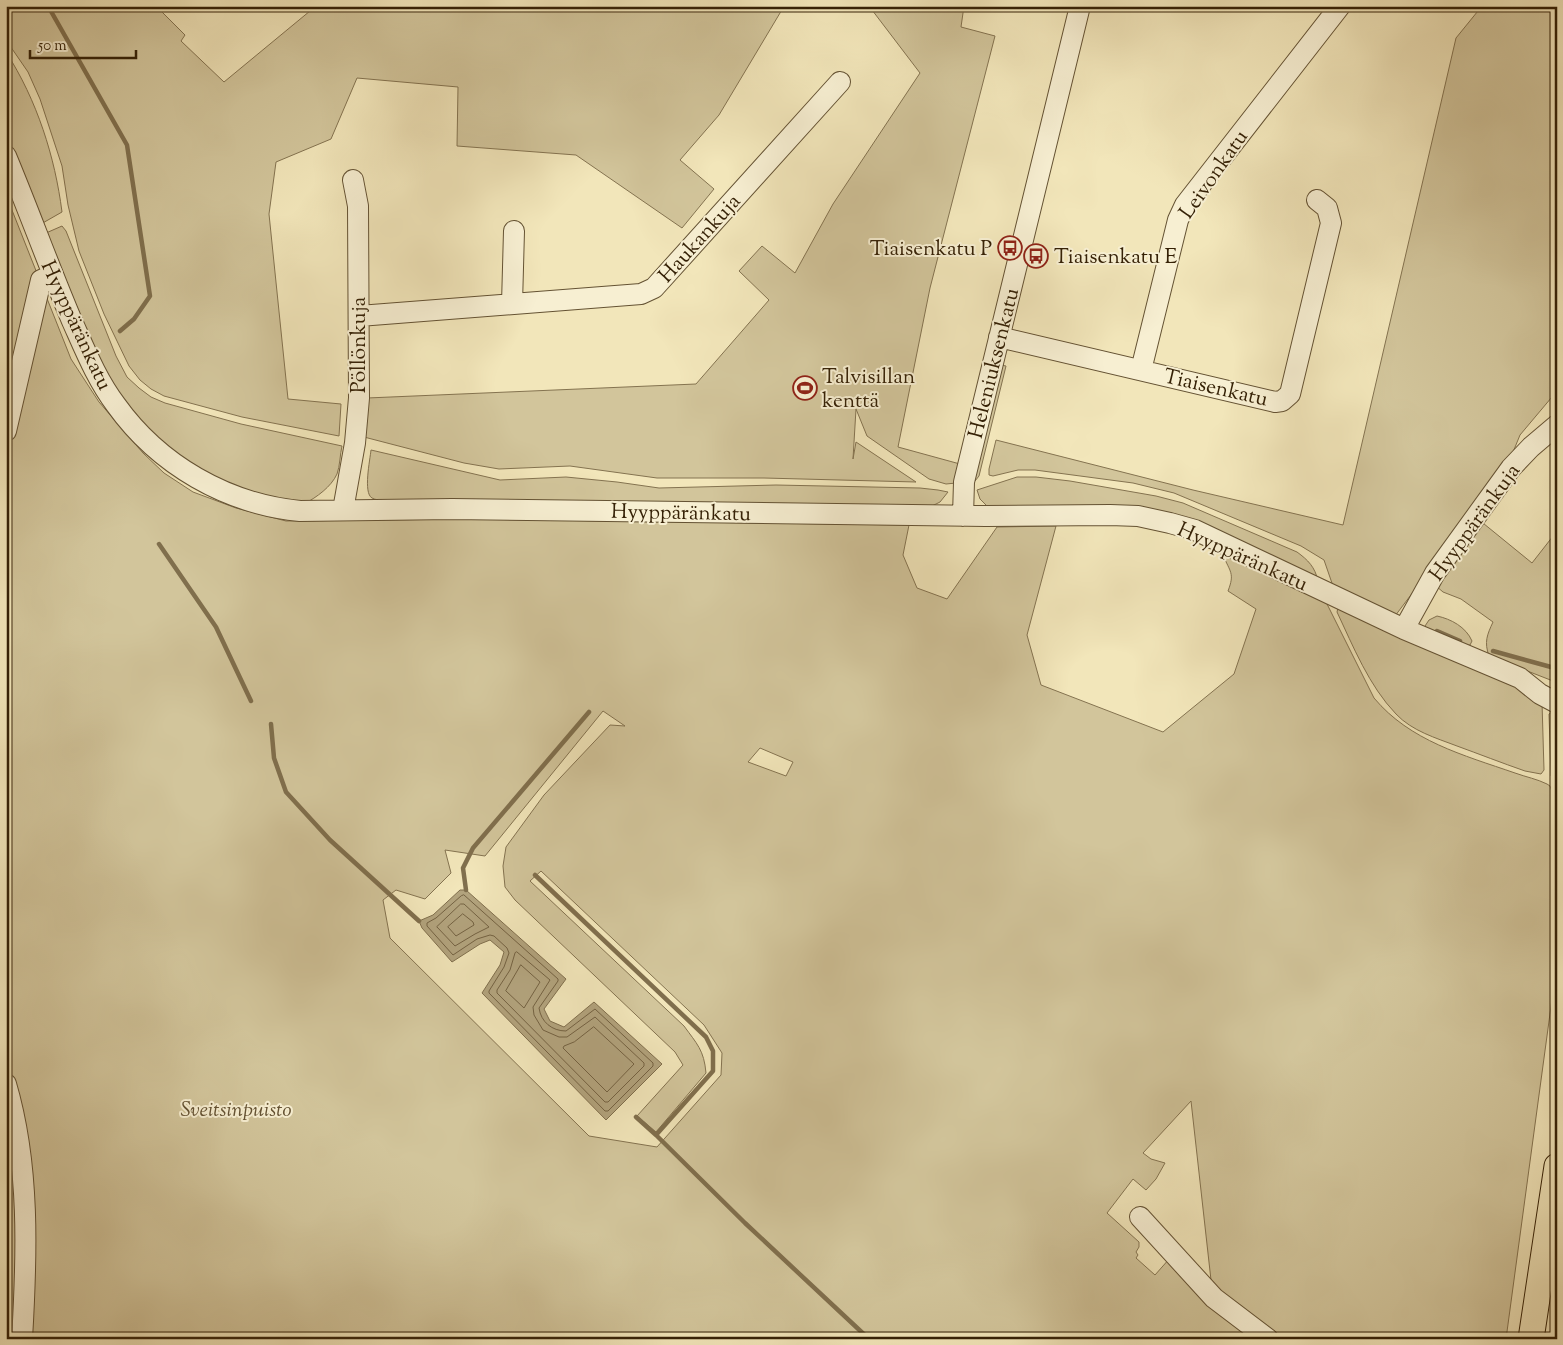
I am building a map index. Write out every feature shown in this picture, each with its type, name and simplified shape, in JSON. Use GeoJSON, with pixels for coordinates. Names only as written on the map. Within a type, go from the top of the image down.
{"type":"FeatureCollection","features":[{"type":"Feature","properties":{"kind":"main road"},"geometry":{"type":"LineString","coordinates":[[1531,1339],[1557,1166]]}},
{"type":"Feature","properties":{"kind":"street","name":"Heleniuksenkatu"},"geometry":{"type":"LineString","coordinates":[[964,516],[964,482],[1080,6]]}},
{"type":"Feature","properties":{"kind":"street","name":"Leivonkatu"},"geometry":{"type":"LineString","coordinates":[[1141,370],[1178,220],[1185,205],[1340,6]]}},
{"type":"Feature","properties":{"kind":"street","name":"Haukankuja"},"geometry":{"type":"LineString","coordinates":[[359,316],[642,294],[654,288],[840,82]]}},
{"type":"Feature","properties":{"kind":"street","name":"Hyyppäränkatu"},"geometry":{"type":"LineString","coordinates":[[6,156],[52,275],[88,357],[116,406],[170,460],[198,479],[230,495],[277,509],[300,511],[452,508],[964,516],[1138,516],[1195,530],[1404,629],[1520,678],[1557,687]]}},
{"type":"Feature","properties":{"kind":"street","name":"Pöllönkuja"},"geometry":{"type":"LineString","coordinates":[[343,510],[355,443],[357,414],[359,316],[357,301],[358,206],[353,180]]}},
{"type":"Feature","properties":{"kind":"street","name":"Tiaisenkatu"},"geometry":{"type":"LineString","coordinates":[[999,337],[1275,402],[1286,398],[1290,394],[1331,223],[1327,208],[1317,200]]}},
{"type":"Feature","properties":{"kind":"street"},"geometry":{"type":"LineString","coordinates":[[512,304],[514,231]]}},
{"type":"Feature","properties":{"kind":"street"},"geometry":{"type":"LineString","coordinates":[[6,431],[41,280],[52,275]]}},
{"type":"Feature","properties":{"kind":"street","name":"Hyyppäränkuja"},"geometry":{"type":"LineString","coordinates":[[1404,629],[1435,574],[1511,468],[1531,447],[1557,425]]}},
{"type":"Feature","properties":{"kind":"street","name":"Hyyppäränkatu"},"geometry":{"type":"LineString","coordinates":[[1520,678],[1540,694],[1557,703]]}},
{"type":"Feature","properties":{"kind":"street"},"geometry":{"type":"LineString","coordinates":[[6,1084],[13,1107],[22,1170],[26,1265],[22,1339]]}},
{"type":"Feature","properties":{"kind":"street"},"geometry":{"type":"LineString","coordinates":[[1140,1217],[1214,1298],[1268,1339]]}},
{"type":"Feature","properties":{"kind":"green space"},"geometry":{"type":"Polygon","coordinates":[[[6,6],[156,6],[185,35],[181,41],[224,82],[316,6],[786,6],[719,115],[680,160],[714,189],[682,228],[576,155],[457,146],[458,87],[357,78],[331,139],[276,162],[269,214],[288,399],[341,404],[339,436],[242,417],[164,396],[140,380],[129,366],[104,314],[79,251],[68,205],[62,166],[40,99],[28,72],[6,40],[6,6]]]}},
{"type":"Feature","properties":{"kind":"green space"},"geometry":{"type":"Polygon","coordinates":[[[869,6],[964,6],[961,27],[995,36],[930,288],[898,447],[960,464],[956,483],[946,484],[929,479],[867,436],[856,409],[853,459],[856,442],[916,482],[764,478],[657,478],[570,466],[499,469],[464,463],[364,437],[367,398],[696,384],[769,300],[739,271],[762,246],[795,273],[833,204],[920,73],[869,6]]]}},
{"type":"Feature","properties":{"kind":"green space"},"geometry":{"type":"Polygon","coordinates":[[[1482,6],[1557,6],[1557,391],[1520,435],[1511,457],[1472,514],[1395,616],[1334,589],[1324,560],[1301,546],[1174,493],[1133,483],[1035,470],[1018,470],[993,476],[989,475],[996,440],[1193,490],[1343,525],[1456,38],[1482,6]]]}},
{"type":"Feature","properties":{"kind":"green space"},"geometry":{"type":"Polygon","coordinates":[[[6,52],[17,70],[35,109],[55,171],[62,212],[41,224],[6,135],[6,52]]]}},
{"type":"Feature","properties":{"kind":"green space","name":"Sveitsinpuisto"},"geometry":{"type":"Polygon","coordinates":[[[6,195],[71,359],[99,402],[143,453],[164,473],[193,492],[236,508],[286,521],[464,519],[909,525],[903,555],[917,588],[947,599],[997,527],[1056,526],[1027,635],[1041,685],[1163,732],[1234,674],[1256,609],[1228,591],[1231,576],[1230,569],[1223,555],[1226,553],[1326,602],[1374,698],[1388,713],[1404,725],[1438,745],[1457,753],[1550,786],[1557,806],[1557,962],[1506,1339],[6,1339],[6,195]],[[603,711],[485,856],[445,850],[451,873],[425,899],[396,890],[383,900],[390,938],[589,1136],[657,1147],[721,1075],[722,1053],[704,1025],[541,871],[530,881],[684,1026],[702,1053],[706,1073],[656,1132],[637,1116],[683,1065],[675,1052],[515,900],[505,887],[503,866],[506,847],[544,795],[610,725],[625,726],[603,711]],[[760,748],[748,762],[786,776],[793,762],[760,748]],[[1191,1101],[1143,1153],[1151,1159],[1165,1163],[1156,1179],[1146,1190],[1133,1179],[1107,1213],[1139,1242],[1136,1258],[1155,1275],[1170,1258],[1218,1306],[1211,1280],[1191,1101]]]}},
{"type":"Feature","properties":{"kind":"green space"},"geometry":{"type":"Polygon","coordinates":[[[62,226],[66,231],[116,356],[127,377],[151,397],[165,403],[241,424],[342,446],[337,474],[319,495],[304,504],[242,491],[181,459],[152,433],[131,410],[100,362],[46,233],[62,226]]]}},
{"type":"Feature","properties":{"kind":"green space"},"geometry":{"type":"Polygon","coordinates":[[[1001,365],[1006,366],[979,476],[975,481],[974,475],[1001,365]]]}},
{"type":"Feature","properties":{"kind":"green space"},"geometry":{"type":"Polygon","coordinates":[[[371,450],[500,480],[566,477],[659,488],[776,485],[920,488],[948,492],[940,502],[932,506],[384,501],[372,498],[369,495],[368,476],[371,450]]]}},
{"type":"Feature","properties":{"kind":"green space"},"geometry":{"type":"Polygon","coordinates":[[[1017,477],[1070,481],[1156,496],[1183,503],[1297,552],[1310,564],[1318,581],[1196,523],[989,508],[980,499],[977,490],[1017,477]]]}},
{"type":"Feature","properties":{"kind":"green space"},"geometry":{"type":"Polygon","coordinates":[[[1478,519],[1532,563],[1557,531],[1557,674],[1553,681],[1489,656],[1487,639],[1493,622],[1461,599],[1443,592],[1436,586],[1478,519]]]}},
{"type":"Feature","properties":{"kind":"green space"},"geometry":{"type":"Polygon","coordinates":[[[1338,608],[1505,680],[1542,702],[1544,770],[1541,774],[1525,771],[1433,737],[1402,720],[1386,703],[1370,678],[1337,612],[1338,608]]]}},
{"type":"Feature","properties":{"kind":"green space"},"geometry":{"type":"Polygon","coordinates":[[[1437,616],[1448,619],[1462,628],[1472,641],[1470,645],[1466,646],[1427,631],[1425,626],[1429,620],[1437,616]]]}},
{"type":"Feature","properties":{"kind":"green space"},"geometry":{"type":"Polygon","coordinates":[[[1553,711],[1557,715],[1557,781],[1551,776],[1549,714],[1553,711]]]}},
{"type":"Feature","properties":{"kind":"water"},"geometry":{"type":"Polygon","coordinates":[[[460,890],[466,890],[566,979],[544,1009],[550,1021],[564,1027],[594,1002],[662,1064],[606,1120],[482,993],[500,965],[504,952],[490,940],[480,944],[452,962],[422,928],[419,921],[433,915],[460,890]]]}},
{"type":"Feature","properties":{"kind":"waterway"},"geometry":{"type":"LineString","coordinates":[[48,6],[127,145],[150,296],[134,319],[120,331]]}},
{"type":"Feature","properties":{"kind":"waterway"},"geometry":{"type":"LineString","coordinates":[[159,544],[216,627],[251,701]]}},
{"type":"Feature","properties":{"kind":"waterway"},"geometry":{"type":"LineString","coordinates":[[1437,631],[1460,641]]}},
{"type":"Feature","properties":{"kind":"waterway"},"geometry":{"type":"LineString","coordinates":[[1493,651],[1551,667]]}},
{"type":"Feature","properties":{"kind":"waterway"},"geometry":{"type":"LineString","coordinates":[[466,890],[463,868],[473,848],[589,712]]}},
{"type":"Feature","properties":{"kind":"waterway"},"geometry":{"type":"LineString","coordinates":[[271,724],[274,758],[286,792],[330,840],[419,921]]}},
{"type":"Feature","properties":{"kind":"waterway"},"geometry":{"type":"LineString","coordinates":[[535,875],[706,1037],[713,1051],[713,1071],[656,1135]]}},
{"type":"Feature","properties":{"kind":"waterway"},"geometry":{"type":"LineString","coordinates":[[636,1117],[745,1223],[869,1339]]}},
{"type":"Feature","properties":{"kind":"place","name":"Tiaisenkatu P"},"geometry":{"type":"Point","coordinates":[1010,248]}},
{"type":"Feature","properties":{"kind":"place","name":"Tiaisenkatu E"},"geometry":{"type":"Point","coordinates":[1036,256]}},
{"type":"Feature","properties":{"kind":"place","name":"Talvisillan kenttä"},"geometry":{"type":"Point","coordinates":[805,388]}}]}
